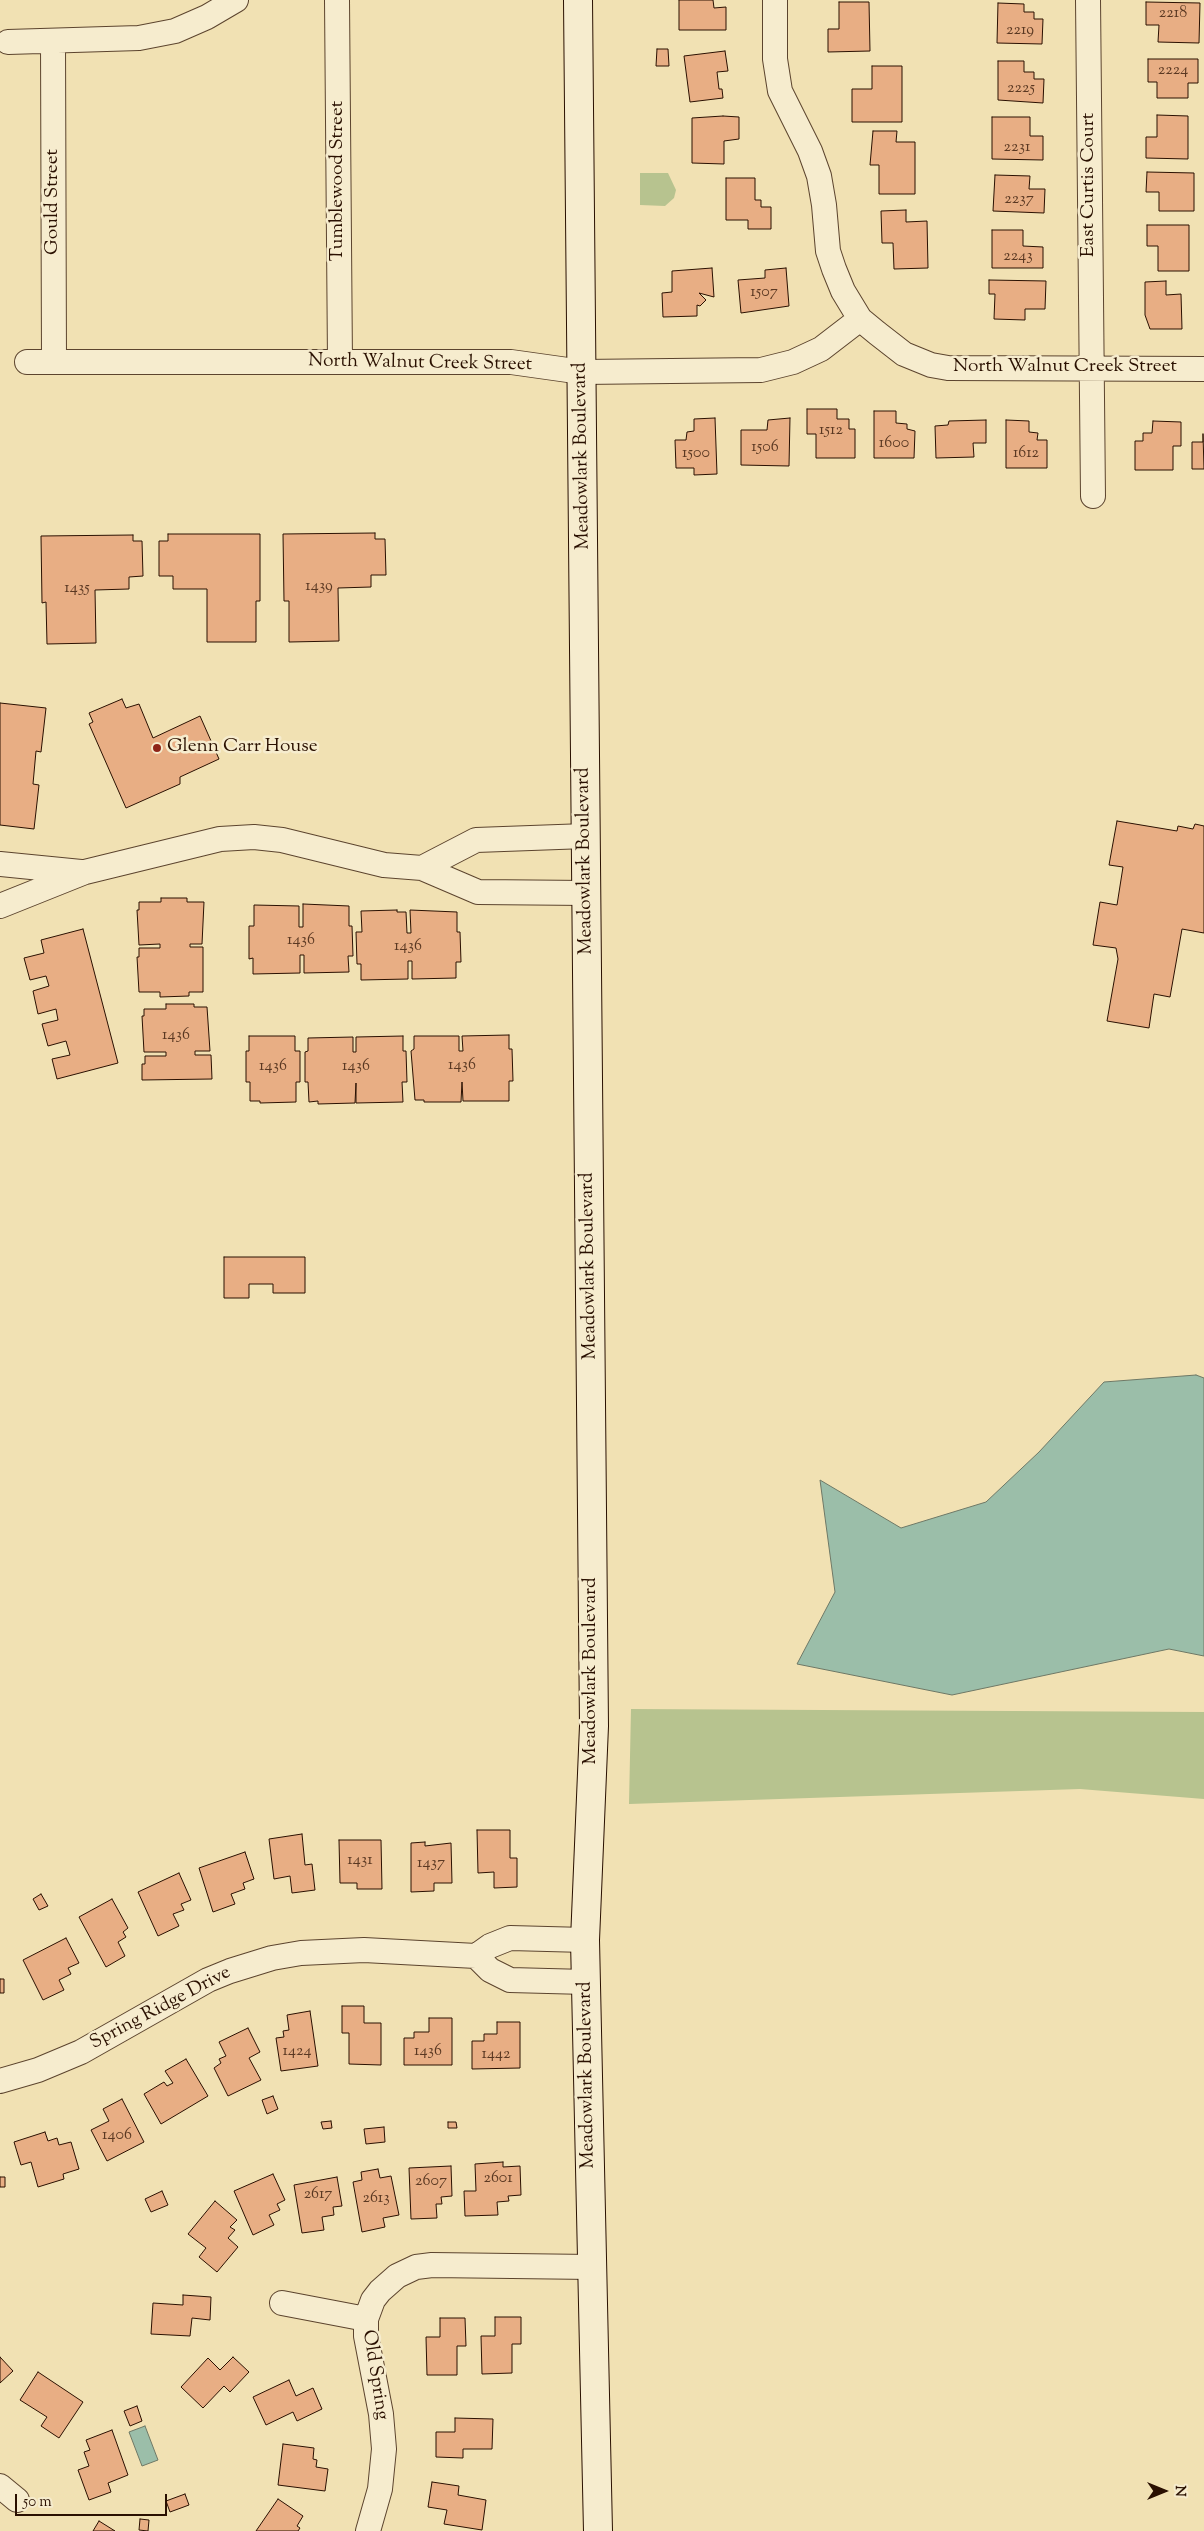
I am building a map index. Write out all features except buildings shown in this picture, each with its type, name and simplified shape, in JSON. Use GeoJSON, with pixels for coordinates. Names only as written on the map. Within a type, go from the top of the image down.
{"type":"FeatureCollection","features":[{"type":"Feature","properties":{"kind":"street"},"geometry":{"type":"LineString","coordinates":[[8,42],[139,38],[175,31],[206,17],[236,0]]}},
{"type":"Feature","properties":{"kind":"street","name":"Tumblewood Street"},"geometry":{"type":"LineString","coordinates":[[337,0],[340,362]]}},
{"type":"Feature","properties":{"kind":"street","name":"Meadowlark Boulevard"},"geometry":{"type":"LineString","coordinates":[[578,0],[594,1726],[585,1940],[598,2531]]}},
{"type":"Feature","properties":{"kind":"street"},"geometry":{"type":"LineString","coordinates":[[775,0],[775,59],[780,91],[810,151],[819,176],[824,205],[828,251],[844,292],[860,318]]}},
{"type":"Feature","properties":{"kind":"street","name":"East Curtis Court"},"geometry":{"type":"LineString","coordinates":[[1088,0],[1093,496]]}},
{"type":"Feature","properties":{"kind":"street","name":"Gould Street"},"geometry":{"type":"LineString","coordinates":[[53,41],[54,362]]}},
{"type":"Feature","properties":{"kind":"street","name":"North Walnut Creek Street"},"geometry":{"type":"LineString","coordinates":[[26,362],[511,362],[582,372],[761,370],[792,362],[821,348],[860,318],[904,354],[932,365],[978,370],[1204,369]]}},
{"type":"Feature","properties":{"kind":"street"},"geometry":{"type":"LineString","coordinates":[[422,868],[476,840],[586,836]]}},
{"type":"Feature","properties":{"kind":"street"},"geometry":{"type":"LineString","coordinates":[[0,906],[85,872],[220,839],[254,837],[282,840],[384,865],[422,868],[478,892],[586,893]]}},
{"type":"Feature","properties":{"kind":"street"},"geometry":{"type":"LineString","coordinates":[[0,864],[85,872]]}},
{"type":"Feature","properties":{"kind":"street"},"geometry":{"type":"LineString","coordinates":[[585,1940],[510,1938],[490,1946],[476,1956],[490,1970],[510,1980],[586,1982]]}},
{"type":"Feature","properties":{"kind":"street","name":"Spring Ridge Drive"},"geometry":{"type":"LineString","coordinates":[[0,2082],[38,2070],[81,2052],[208,1980],[272,1958],[364,1950],[476,1956]]}},
{"type":"Feature","properties":{"kind":"street","name":"Old Spring"},"geometry":{"type":"LineString","coordinates":[[368,2531],[381,2482],[384,2449],[381,2414],[366,2336],[366,2319],[373,2300],[380,2291],[397,2276],[416,2267],[432,2265],[592,2267]]}},
{"type":"Feature","properties":{"kind":"street"},"geometry":{"type":"LineString","coordinates":[[282,2303],[366,2319]]}},
{"type":"Feature","properties":{"kind":"shaded area"},"geometry":{"type":"Polygon","coordinates":[[[640,173],[668,173],[676,190],[674,198],[665,206],[640,205],[640,173]]]}},
{"type":"Feature","properties":{"kind":"shaded area"},"geometry":{"type":"Polygon","coordinates":[[[1196,1375],[1204,1378],[1204,1656],[1169,1649],[952,1695],[797,1664],[835,1592],[820,1480],[901,1528],[986,1502],[1039,1452],[1104,1382],[1196,1375]]]}},
{"type":"Feature","properties":{"kind":"shaded area"},"geometry":{"type":"Polygon","coordinates":[[[631,1709],[1204,1712],[1204,1799],[1080,1789],[629,1804],[631,1709]]]}},
{"type":"Feature","properties":{"kind":"shaded area"},"geometry":{"type":"Polygon","coordinates":[[[145,2426],[158,2460],[142,2466],[129,2432],[145,2426]]]}},
{"type":"Feature","properties":{"kind":"place","name":"Glenn Carr House"},"geometry":{"type":"Point","coordinates":[157,748]}}]}
